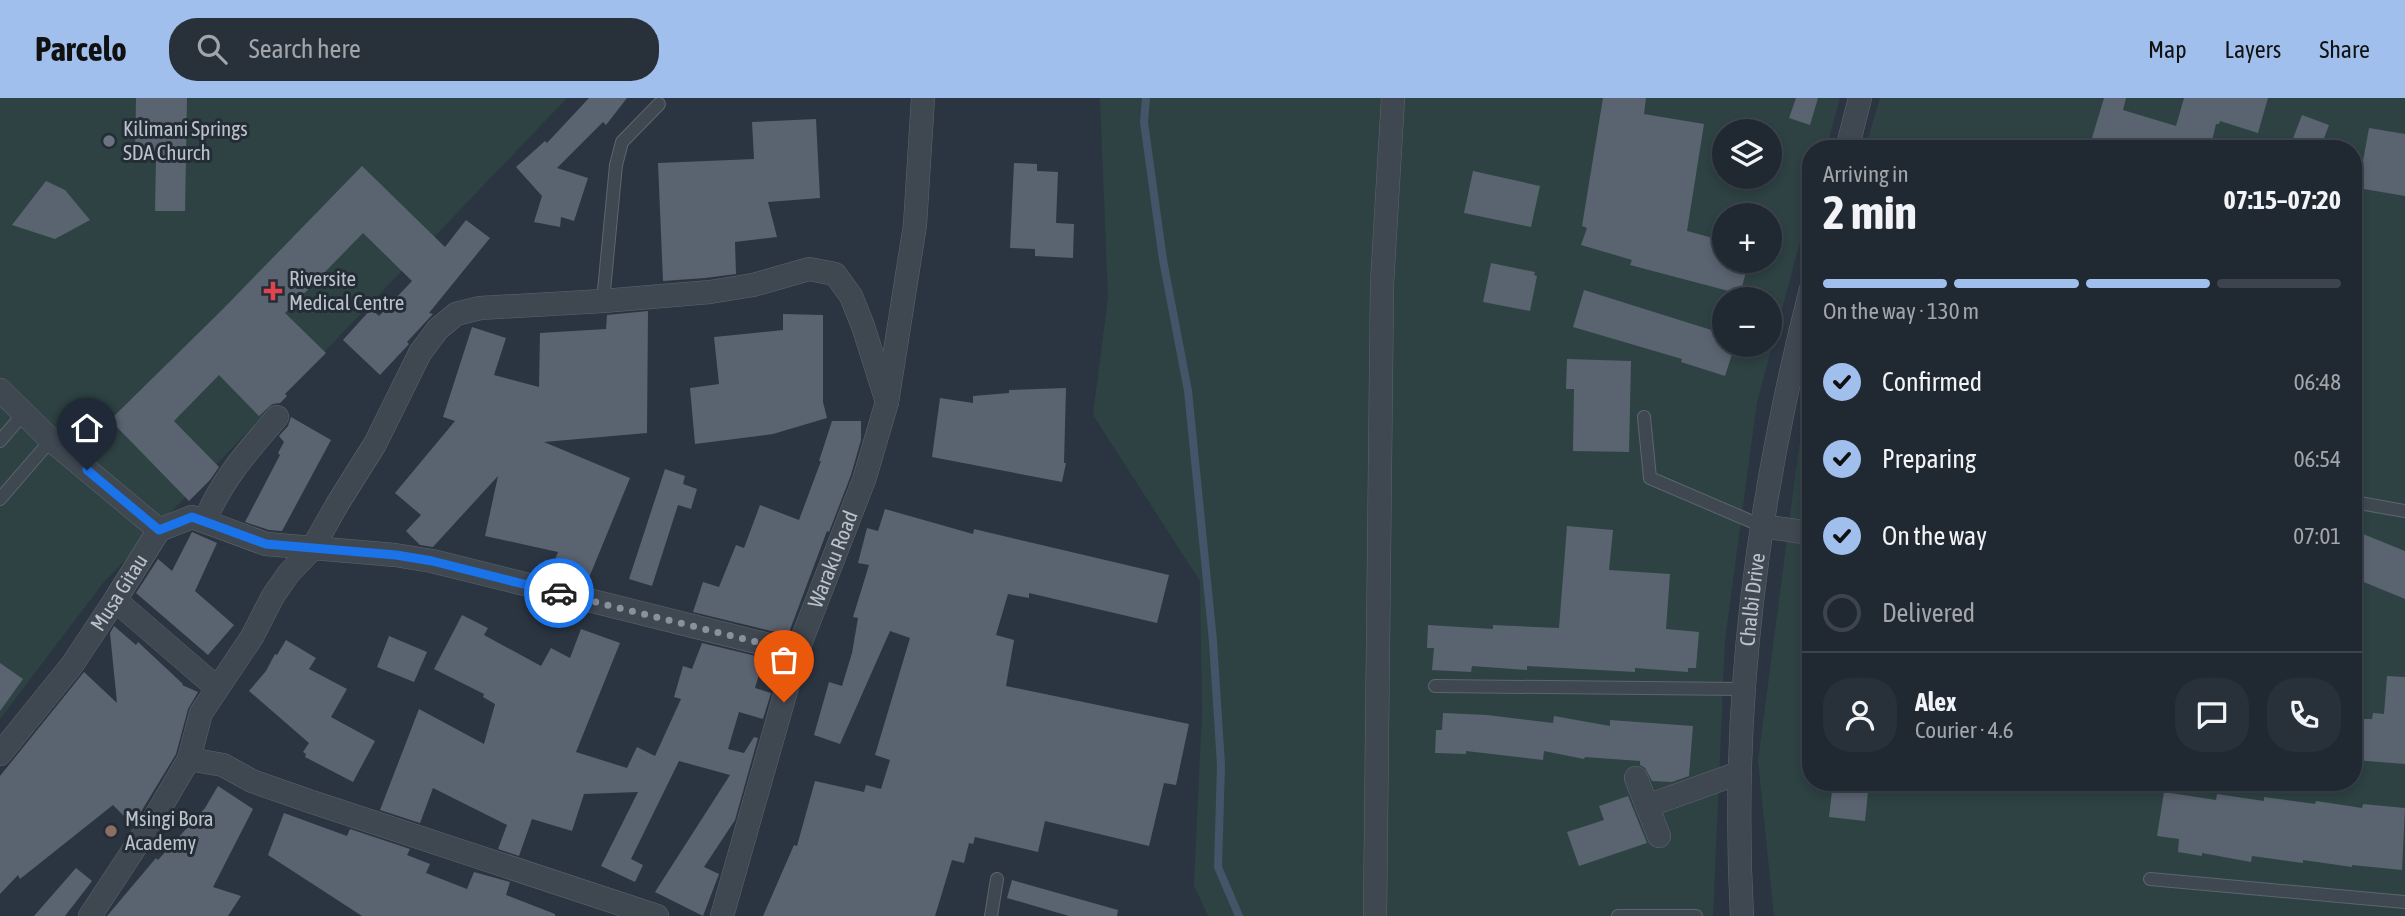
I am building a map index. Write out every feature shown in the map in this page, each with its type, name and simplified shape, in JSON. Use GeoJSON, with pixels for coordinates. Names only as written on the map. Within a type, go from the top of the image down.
{"type":"FeatureCollection","features":[{"type":"Feature","properties":{"kind":"street","name":"Waraku Road"},"geometry":{"type":"LineString","coordinates":[[722,916],[797,652],[864,481],[887,402],[915,225],[923,98]]}},
{"type":"Feature","properties":{"kind":"street"},"geometry":{"type":"LineString","coordinates":[[1375,916],[1382,284],[1393,98]]}},
{"type":"Feature","properties":{"kind":"street"},"geometry":{"type":"LineString","coordinates":[[1849,140],[1860,98]]}},
{"type":"Feature","properties":{"kind":"street"},"geometry":{"type":"LineString","coordinates":[[90,916],[155,817],[189,759],[201,713],[252,637],[273,596],[289,573],[312,549],[375,444],[420,353],[439,329],[456,314],[493,307],[710,292],[753,285],[809,269],[835,274],[851,296],[870,354],[879,371],[887,402]]}},
{"type":"Feature","properties":{"kind":"street","name":"Chalbi Drive"},"geometry":{"type":"LineString","coordinates":[[1742,916],[1739,773],[1742,689],[1762,526],[1783,409],[1802,328]]}},
{"type":"Feature","properties":{"kind":"street","name":"Musa Gitau"},"geometry":{"type":"LineString","coordinates":[[0,390],[51,440],[159,530],[72,665],[0,754]]}},
{"type":"Feature","properties":{"kind":"street"},"geometry":{"type":"LineString","coordinates":[[205,521],[226,477],[277,416]]}},
{"type":"Feature","properties":{"kind":"street"},"geometry":{"type":"LineString","coordinates":[[159,530],[192,517],[266,544],[396,555],[432,561],[797,652]]}},
{"type":"Feature","properties":{"kind":"street"},"geometry":{"type":"LineString","coordinates":[[1762,526],[1802,532]]}},
{"type":"Feature","properties":{"kind":"street"},"geometry":{"type":"LineString","coordinates":[[115,600],[217,688]]}},
{"type":"Feature","properties":{"kind":"street"},"geometry":{"type":"LineString","coordinates":[[189,759],[223,765],[252,780],[309,801],[657,916]]}},
{"type":"Feature","properties":{"kind":"street"},"geometry":{"type":"LineString","coordinates":[[1647,806],[1739,773]]}},
{"type":"Feature","properties":{"kind":"street"},"geometry":{"type":"LineString","coordinates":[[1636,778],[1659,836]]}},
{"type":"Feature","properties":{"kind":"lane"},"geometry":{"type":"LineString","coordinates":[[603,301],[615,165],[620,146],[659,104]]}},
{"type":"Feature","properties":{"kind":"lane"},"geometry":{"type":"LineString","coordinates":[[0,441],[24,413]]}},
{"type":"Feature","properties":{"kind":"lane"},"geometry":{"type":"LineString","coordinates":[[1644,417],[1650,478],[1762,526]]}},
{"type":"Feature","properties":{"kind":"lane"},"geometry":{"type":"LineString","coordinates":[[0,499],[51,440]]}},
{"type":"Feature","properties":{"kind":"lane"},"geometry":{"type":"LineString","coordinates":[[2362,503],[2405,511]]}},
{"type":"Feature","properties":{"kind":"lane"},"geometry":{"type":"LineString","coordinates":[[1434,686],[1742,689]]}},
{"type":"Feature","properties":{"kind":"lane"},"geometry":{"type":"LineString","coordinates":[[992,916],[997,879]]}},
{"type":"Feature","properties":{"kind":"lane"},"geometry":{"type":"LineString","coordinates":[[2150,879],[2405,902]]}},
{"type":"Feature","properties":{"kind":"lane"},"geometry":{"type":"LineString","coordinates":[[1618,916],[1696,916]]}},
{"type":"Feature","properties":{"kind":"green space"},"geometry":{"type":"Polygon","coordinates":[[[0,98],[567,98],[103,583],[0,719],[0,98]]]}},
{"type":"Feature","properties":{"kind":"green space"},"geometry":{"type":"Polygon","coordinates":[[[1100,98],[1840,98],[1828,140],[1802,140],[1802,234],[1782,309],[1782,287],[1712,287],[1712,357],[1769,357],[1757,402],[1725,640],[1713,916],[1208,916],[1194,885],[1202,713],[1200,581],[1093,415],[1108,297],[1100,98]]]}},
{"type":"Feature","properties":{"kind":"green space"},"geometry":{"type":"Polygon","coordinates":[[[1880,98],[2405,98],[2405,916],[1774,916],[1758,761],[1802,433],[1802,791],[2362,791],[2362,140],[1868,140],[1880,98]]]}},
{"type":"Feature","properties":{"kind":"building"},"geometry":{"type":"Polygon","coordinates":[[[136,98],[187,98],[185,211],[155,211],[156,156],[135,156],[136,98]]]}},
{"type":"Feature","properties":{"kind":"building"},"geometry":{"type":"Polygon","coordinates":[[[589,98],[627,98],[606,125],[603,122],[557,168],[588,178],[574,221],[561,217],[560,227],[534,222],[542,196],[516,167],[545,141],[547,143],[589,98]]]}},
{"type":"Feature","properties":{"kind":"building"},"geometry":{"type":"Polygon","coordinates":[[[1603,98],[1646,98],[1644,114],[1704,124],[1687,231],[1712,238],[1712,273],[1746,273],[1742,287],[1713,287],[1630,265],[1632,260],[1581,245],[1587,228],[1582,226],[1603,98]]]}},
{"type":"Feature","properties":{"kind":"building"},"geometry":{"type":"Polygon","coordinates":[[[1796,98],[1818,98],[1810,125],[1789,118],[1796,98]]]}},
{"type":"Feature","properties":{"kind":"building"},"geometry":{"type":"Polygon","coordinates":[[[2104,98],[2126,98],[2123,110],[2176,126],[2184,98],[2268,98],[2258,133],[2220,121],[2216,124],[2212,140],[2092,138],[2104,98]]]}},
{"type":"Feature","properties":{"kind":"building"},"geometry":{"type":"Polygon","coordinates":[[[2302,115],[2329,125],[2323,140],[2292,140],[2302,115]]]}},
{"type":"Feature","properties":{"kind":"building"},"geometry":{"type":"Polygon","coordinates":[[[816,119],[820,198],[768,202],[777,237],[735,242],[736,274],[663,281],[658,163],[754,159],[752,122],[816,119]]]}},
{"type":"Feature","properties":{"kind":"building"},"geometry":{"type":"Polygon","coordinates":[[[2369,128],[2405,134],[2405,196],[2362,189],[2362,166],[2369,128]]]}},
{"type":"Feature","properties":{"kind":"building"},"geometry":{"type":"Polygon","coordinates":[[[1014,163],[1037,164],[1037,171],[1058,172],[1056,223],[1074,224],[1073,258],[1035,256],[1035,249],[1010,248],[1014,163]]]}},
{"type":"Feature","properties":{"kind":"building"},"geometry":{"type":"Polygon","coordinates":[[[362,166],[445,247],[466,220],[490,238],[429,313],[433,314],[407,342],[409,344],[380,375],[343,340],[371,309],[379,316],[412,281],[363,233],[285,313],[326,353],[285,394],[287,396],[280,403],[272,404],[259,416],[219,375],[174,421],[219,467],[189,501],[110,420],[362,166]]]}},
{"type":"Feature","properties":{"kind":"building"},"geometry":{"type":"Polygon","coordinates":[[[1473,171],[1540,186],[1531,227],[1464,213],[1473,171]]]}},
{"type":"Feature","properties":{"kind":"building"},"geometry":{"type":"Polygon","coordinates":[[[46,181],[65,190],[90,220],[55,239],[12,225],[46,181]]]}},
{"type":"Feature","properties":{"kind":"building"},"geometry":{"type":"Polygon","coordinates":[[[1491,263],[1535,272],[1534,275],[1537,276],[1530,311],[1483,302],[1491,263]]]}},
{"type":"Feature","properties":{"kind":"building"},"geometry":{"type":"Polygon","coordinates":[[[1584,290],[1712,330],[1712,357],[1731,357],[1725,376],[1681,362],[1682,359],[1573,327],[1584,290]]]}},
{"type":"Feature","properties":{"kind":"building"},"geometry":{"type":"Polygon","coordinates":[[[648,311],[647,433],[544,442],[630,478],[586,585],[549,575],[558,552],[485,536],[498,476],[433,547],[420,545],[406,531],[421,515],[395,493],[455,421],[443,417],[472,327],[506,338],[494,375],[539,387],[540,333],[606,329],[607,315],[648,311]]]}},
{"type":"Feature","properties":{"kind":"building"},"geometry":{"type":"Polygon","coordinates":[[[783,314],[823,315],[823,402],[827,418],[773,434],[695,444],[690,388],[719,384],[714,337],[783,330],[783,314]]]}},
{"type":"Feature","properties":{"kind":"building"},"geometry":{"type":"Polygon","coordinates":[[[1567,359],[1631,361],[1629,452],[1573,451],[1574,389],[1566,389],[1567,359]]]}},
{"type":"Feature","properties":{"kind":"building"},"geometry":{"type":"Polygon","coordinates":[[[1066,388],[1066,463],[1062,482],[932,457],[940,398],[973,403],[973,396],[1009,393],[1009,390],[1066,388]]]}},
{"type":"Feature","properties":{"kind":"building"},"geometry":{"type":"Polygon","coordinates":[[[291,417],[331,440],[282,531],[269,530],[245,522],[280,455],[278,453],[284,442],[279,436],[288,426],[291,417]]]}},
{"type":"Feature","properties":{"kind":"building"},"geometry":{"type":"Polygon","coordinates":[[[832,421],[861,421],[861,440],[851,475],[788,635],[693,612],[703,582],[719,587],[736,545],[744,548],[760,505],[799,520],[821,461],[832,421]]]}},
{"type":"Feature","properties":{"kind":"building"},"geometry":{"type":"Polygon","coordinates":[[[665,469],[685,476],[683,484],[697,489],[691,509],[678,505],[652,586],[629,579],[665,469]]]}},
{"type":"Feature","properties":{"kind":"building"},"geometry":{"type":"Polygon","coordinates":[[[885,509],[973,534],[974,529],[1169,575],[1157,623],[1029,593],[1029,598],[1008,594],[996,635],[1014,640],[1006,686],[1189,724],[1176,785],[1164,783],[1149,846],[1045,821],[1038,852],[975,837],[973,844],[969,843],[964,863],[952,860],[935,916],[763,916],[794,845],[797,846],[815,781],[864,792],[866,785],[881,789],[890,760],[875,755],[910,638],[890,631],[840,744],[814,735],[829,682],[842,686],[852,653],[858,618],[853,617],[869,565],[858,563],[867,528],[878,531],[885,509]]]}},
{"type":"Feature","properties":{"kind":"building"},"geometry":{"type":"Polygon","coordinates":[[[1567,526],[1613,530],[1609,570],[1670,574],[1666,629],[1699,632],[1696,668],[1688,668],[1688,672],[1527,666],[1527,670],[1472,666],[1471,672],[1432,670],[1434,648],[1427,648],[1428,625],[1493,629],[1493,625],[1559,628],[1567,526]]]}},
{"type":"Feature","properties":{"kind":"building"},"geometry":{"type":"Polygon","coordinates":[[[192,532],[217,543],[195,591],[234,625],[208,655],[136,593],[158,559],[172,571],[192,532]]]}},
{"type":"Feature","properties":{"kind":"building"},"geometry":{"type":"Polygon","coordinates":[[[2363,534],[2405,551],[2405,599],[2362,581],[2363,534]]]}},
{"type":"Feature","properties":{"kind":"building"},"geometry":{"type":"Polygon","coordinates":[[[462,615],[488,628],[484,635],[541,666],[551,648],[570,658],[581,629],[620,643],[576,752],[627,768],[637,747],[655,756],[681,699],[674,697],[683,666],[692,669],[702,643],[764,658],[755,688],[771,693],[763,719],[739,712],[728,749],[744,753],[754,737],[758,738],[735,820],[704,867],[719,874],[703,916],[655,892],[730,775],[679,761],[631,859],[643,865],[635,882],[601,866],[638,792],[584,794],[572,831],[532,819],[519,856],[498,849],[507,825],[433,788],[420,823],[380,810],[419,709],[484,744],[495,704],[483,697],[484,694],[434,669],[462,615]]]}},
{"type":"Feature","properties":{"kind":"building"},"geometry":{"type":"Polygon","coordinates":[[[114,626],[136,645],[138,642],[182,685],[198,692],[188,709],[176,754],[133,825],[113,805],[20,879],[18,875],[0,894],[0,776],[84,672],[117,703],[110,633],[114,626]]]}},
{"type":"Feature","properties":{"kind":"building"},"geometry":{"type":"Polygon","coordinates":[[[389,636],[427,652],[414,682],[377,667],[389,636]]]}},
{"type":"Feature","properties":{"kind":"building"},"geometry":{"type":"Polygon","coordinates":[[[286,640],[316,658],[309,669],[347,689],[331,717],[375,741],[353,782],[305,757],[303,752],[309,743],[249,691],[286,640]]]}},
{"type":"Feature","properties":{"kind":"building"},"geometry":{"type":"Polygon","coordinates":[[[0,663],[23,679],[0,711],[0,663]]]}},
{"type":"Feature","properties":{"kind":"building"},"geometry":{"type":"Polygon","coordinates":[[[2387,676],[2405,677],[2405,764],[2362,761],[2362,719],[2372,719],[2373,713],[2384,714],[2387,676]]]}},
{"type":"Feature","properties":{"kind":"building"},"geometry":{"type":"Polygon","coordinates":[[[1443,713],[1553,723],[1554,716],[1610,726],[1610,720],[1693,726],[1689,776],[1672,782],[1652,781],[1640,761],[1584,759],[1544,751],[1543,760],[1466,751],[1466,754],[1435,753],[1436,730],[1442,730],[1443,713]]]}},
{"type":"Feature","properties":{"kind":"building"},"geometry":{"type":"Polygon","coordinates":[[[218,786],[253,809],[213,887],[241,896],[228,916],[107,916],[156,858],[158,860],[205,808],[218,786]]]}},
{"type":"Feature","properties":{"kind":"building"},"geometry":{"type":"Polygon","coordinates":[[[1832,791],[1868,791],[1865,821],[1829,817],[1832,791]]]}},
{"type":"Feature","properties":{"kind":"building"},"geometry":{"type":"Polygon","coordinates":[[[2164,792],[2216,800],[2217,794],[2264,801],[2264,797],[2362,808],[2363,804],[2405,808],[2402,870],[2303,860],[2303,863],[2252,856],[2251,862],[2202,853],[2202,856],[2178,852],[2179,839],[2157,836],[2164,792]]]}},
{"type":"Feature","properties":{"kind":"building"},"geometry":{"type":"Polygon","coordinates":[[[1628,796],[1647,843],[1579,866],[1567,832],[1604,820],[1599,806],[1628,796]]]}},
{"type":"Feature","properties":{"kind":"building"},"geometry":{"type":"Polygon","coordinates":[[[284,813],[347,836],[350,829],[410,849],[407,855],[430,864],[426,873],[467,889],[474,872],[510,882],[506,895],[555,916],[362,916],[268,855],[284,813]]]}},
{"type":"Feature","properties":{"kind":"building"},"geometry":{"type":"Polygon","coordinates":[[[76,868],[92,881],[65,916],[34,916],[76,868]]]}},
{"type":"Feature","properties":{"kind":"building"},"geometry":{"type":"Polygon","coordinates":[[[1012,880],[1118,910],[1117,916],[1069,916],[1007,898],[1012,880]]]}},
{"type":"Feature","properties":{"kind":"waterway"},"geometry":{"type":"LineString","coordinates":[[1146,98],[1144,122],[1163,260],[1188,391],[1213,641],[1221,765],[1218,867],[1239,916]]}},
{"type":"Feature","properties":{"kind":"way so far"},"geometry":{"type":"LineString","coordinates":[[559,593],[797,652],[784,702]]}},
{"type":"Feature","properties":{"kind":"place","name":"Kilimani Springs SDA Church"},"geometry":{"type":"Point","coordinates":[109,141]}},
{"type":"Feature","properties":{"kind":"place","name":"Riversite Medical Centre"},"geometry":{"type":"Point","coordinates":[273,291]}},
{"type":"Feature","properties":{"kind":"place","name":"Msingi Bora Academy"},"geometry":{"type":"Point","coordinates":[111,831]}},
{"type":"Feature","properties":{"kind":"route"},"geometry":{"type":"LineString","coordinates":[[87,470],[159,530],[192,517],[266,544],[396,555],[432,561],[559,593]]}}]}
